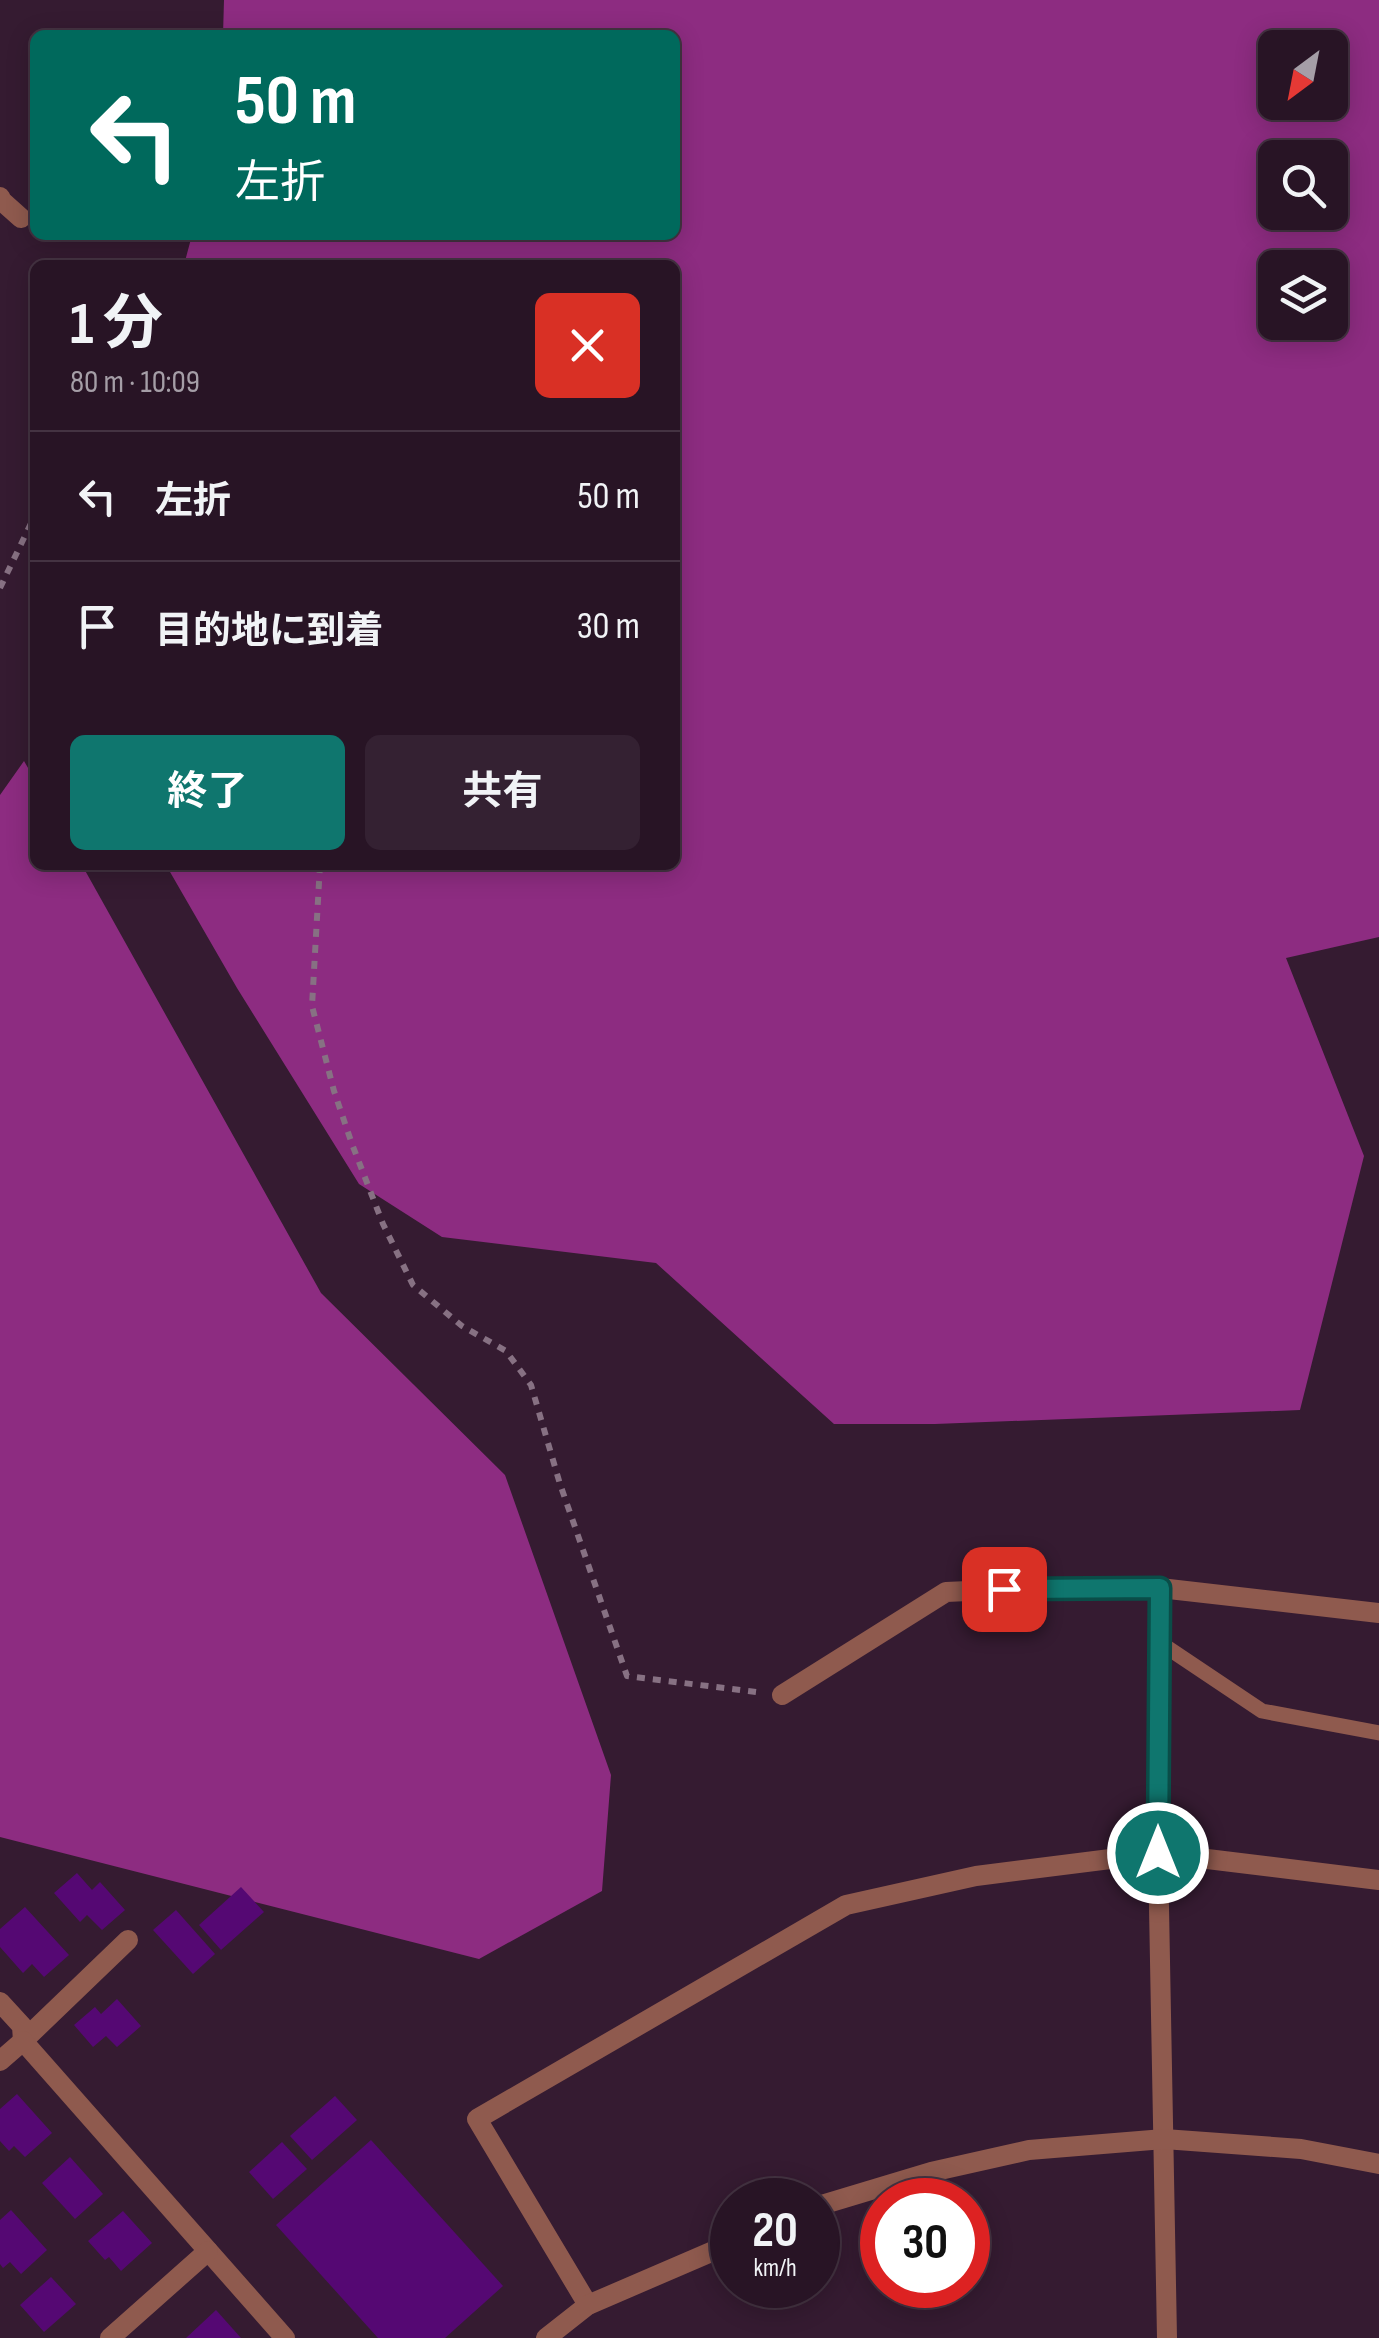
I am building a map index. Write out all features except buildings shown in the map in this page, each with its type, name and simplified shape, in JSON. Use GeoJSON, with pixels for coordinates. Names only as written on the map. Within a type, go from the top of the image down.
{"type":"FeatureCollection","features":[{"type":"Feature","properties":{"kind":"street"},"geometry":{"type":"LineString","coordinates":[[0,196],[21,218]]}},
{"type":"Feature","properties":{"kind":"street"},"geometry":{"type":"LineString","coordinates":[[782,1695],[946,1592],[1160,1588],[1379,1613]]}},
{"type":"Feature","properties":{"kind":"street"},"geometry":{"type":"LineString","coordinates":[[1160,1588],[1158,1853],[1167,2338]]}},
{"type":"Feature","properties":{"kind":"street"},"geometry":{"type":"LineString","coordinates":[[588,2305],[477,2119],[846,1904],[976,1876],[1158,1853],[1379,1880]]}},
{"type":"Feature","properties":{"kind":"street"},"geometry":{"type":"LineString","coordinates":[[0,2061],[128,1940]]}},
{"type":"Feature","properties":{"kind":"street"},"geometry":{"type":"LineString","coordinates":[[0,2002],[22,2026],[22,2042],[285,2338]]}},
{"type":"Feature","properties":{"kind":"street"},"geometry":{"type":"LineString","coordinates":[[840,2199],[931,2172],[1029,2150],[1164,2139],[1301,2149],[1379,2164]]}},
{"type":"Feature","properties":{"kind":"street"},"geometry":{"type":"LineString","coordinates":[[110,2338],[208,2250]]}},
{"type":"Feature","properties":{"kind":"street"},"geometry":{"type":"LineString","coordinates":[[546,2338],[588,2305],[710,2252]]}},
{"type":"Feature","properties":{"kind":"lane"},"geometry":{"type":"LineString","coordinates":[[1160,1642],[1262,1711],[1379,1733]]}},
{"type":"Feature","properties":{"kind":"path"},"geometry":{"type":"LineString","coordinates":[[0,588],[30,526]]}},
{"type":"Feature","properties":{"kind":"path"},"geometry":{"type":"LineString","coordinates":[[320,870],[312,1006],[352,1144],[383,1224],[413,1284],[462,1326],[506,1351],[530,1385],[626,1676],[782,1695]]}},
{"type":"Feature","properties":{"kind":"shaded area"},"geometry":{"type":"Polygon","coordinates":[[[224,0],[1379,0],[1379,937],[1286,958],[1364,1156],[1300,1410],[935,1424],[834,1424],[656,1263],[442,1237],[359,1184],[169,870],[680,870],[680,260],[185,260],[191,240],[680,240],[680,30],[223,30],[224,0]]]}},
{"type":"Feature","properties":{"kind":"shaded area"},"geometry":{"type":"Polygon","coordinates":[[[24,761],[30,771],[30,870],[85,870],[321,1293],[505,1475],[611,1775],[602,1891],[479,1959],[0,1837],[0,795],[24,761]]]}},
{"type":"Feature","properties":{"kind":"route"},"geometry":{"type":"LineString","coordinates":[[1004,1589],[1160,1588],[1158,1853]]}}]}
